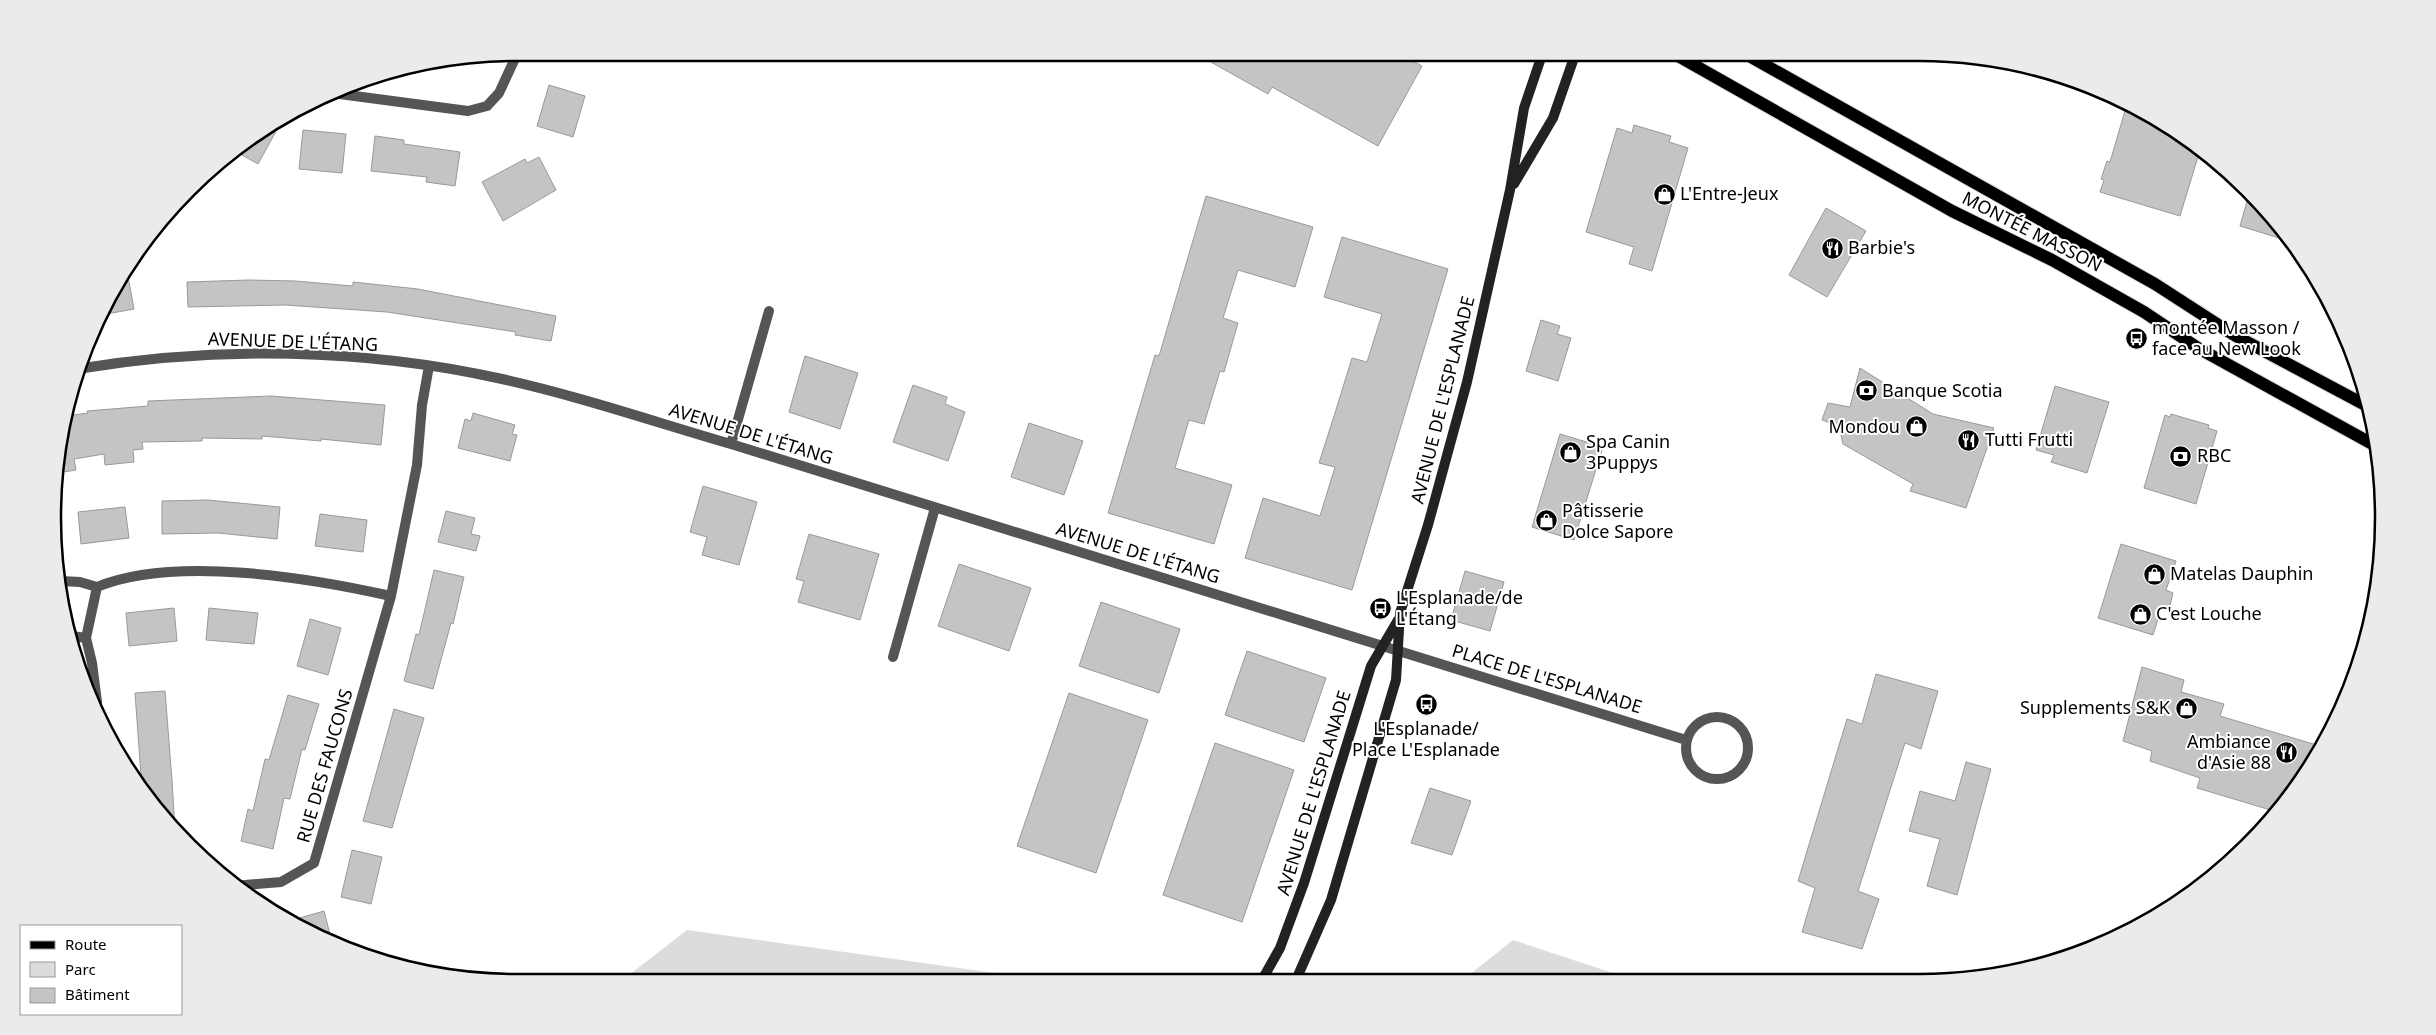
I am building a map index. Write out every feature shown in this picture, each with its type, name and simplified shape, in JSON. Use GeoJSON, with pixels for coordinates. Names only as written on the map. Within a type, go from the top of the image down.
{"type":"FeatureCollection","features":[{"type":"Feature","properties":{"kind":"main road","name":"MONTÉE MASSON"},"geometry":{"type":"LineString","coordinates":[[1687,61],[1952,210],[2052,260],[2144,312],[2198,348],[2368,442]]}},
{"type":"Feature","properties":{"kind":"main road","name":"MONTÉE MASSON"},"geometry":{"type":"LineString","coordinates":[[1758,61],[2156,284],[2234,335],[2360,402]]}},
{"type":"Feature","properties":{"kind":"street"},"geometry":{"type":"LineString","coordinates":[[344,96],[468,111],[487,106],[499,93],[514,61]]}},
{"type":"Feature","properties":{"kind":"street","name":"AVENUE DE L'ESPLANADE"},"geometry":{"type":"LineString","coordinates":[[1299,974],[1331,900],[1396,680],[1400,617],[1428,525],[1462,399],[1510,190],[1524,108],[1540,61]]}},
{"type":"Feature","properties":{"kind":"street","name":"AVENUE DE L'ESPLANADE"},"geometry":{"type":"LineString","coordinates":[[1510,190],[1553,118],[1573,61]]}},
{"type":"Feature","properties":{"kind":"street"},"geometry":{"type":"LineString","coordinates":[[731,444],[769,311]]}},
{"type":"Feature","properties":{"kind":"street","name":"AVENUE DE L'ÉTANG"},"geometry":{"type":"LineString","coordinates":[[86,368],[197,355],[275,354],[337,356],[429,366],[501,379],[731,444],[1397,649]]}},
{"type":"Feature","properties":{"kind":"street","name":"RUE DES FAUCONS"},"geometry":{"type":"LineString","coordinates":[[248,885],[281,882],[314,863],[391,596],[417,465],[422,405],[429,366]]}},
{"type":"Feature","properties":{"kind":"street"},"geometry":{"type":"LineString","coordinates":[[893,657],[935,508]]}},
{"type":"Feature","properties":{"kind":"street"},"geometry":{"type":"LineString","coordinates":[[66,581],[80,582],[97,587],[112,581],[185,570],[283,576],[391,596]]}},
{"type":"Feature","properties":{"kind":"street"},"geometry":{"type":"LineString","coordinates":[[96,691],[86,638],[97,587]]}},
{"type":"Feature","properties":{"kind":"street","name":"AVENUE DE L'ESPLANADE"},"geometry":{"type":"LineString","coordinates":[[1265,974],[1284,939],[1304,883],[1371,666],[1400,617]]}},
{"type":"Feature","properties":{"kind":"street"},"geometry":{"type":"LineString","coordinates":[[77,637],[86,638]]}},
{"type":"Feature","properties":{"kind":"street","name":"PLACE DE L'ESPLANADE"},"geometry":{"type":"LineString","coordinates":[[1397,649],[1686,740]]}},
{"type":"Feature","properties":{"kind":"street"},"geometry":{"type":"LineString","coordinates":[[1715,717],[1725,718],[1741,729],[1746,737],[1748,747],[1746,758],[1742,767],[1734,775],[1724,779],[1708,778],[1694,770],[1688,761],[1685,751],[1686,740],[1697,724],[1715,717]]}},
{"type":"Feature","properties":{"kind":"green space"},"geometry":{"type":"Polygon","coordinates":[[[687,930],[1002,974],[630,974],[687,930]]]}},
{"type":"Feature","properties":{"kind":"green space"},"geometry":{"type":"Polygon","coordinates":[[[1513,940],[1616,974],[1470,974],[1513,940]]]}},
{"type":"Feature","properties":{"kind":"building"},"geometry":{"type":"Polygon","coordinates":[[[1209,61],[1413,61],[1422,66],[1378,146],[1272,87],[1268,94],[1209,61]]]}},
{"type":"Feature","properties":{"kind":"building"},"geometry":{"type":"Polygon","coordinates":[[[549,85],[585,96],[573,137],[537,126],[549,85]]]}},
{"type":"Feature","properties":{"kind":"building"},"geometry":{"type":"Polygon","coordinates":[[[2125,111],[2147,122],[2196,156],[2198,157],[2180,216],[2100,192],[2104,180],[2101,179],[2107,161],[2110,162],[2125,111]]]}},
{"type":"Feature","properties":{"kind":"building"},"geometry":{"type":"Polygon","coordinates":[[[1634,125],[1671,136],[1669,142],[1688,148],[1652,271],[1629,264],[1634,247],[1586,232],[1617,128],[1632,133],[1634,125]]]}},
{"type":"Feature","properties":{"kind":"building"},"geometry":{"type":"Polygon","coordinates":[[[277,130],[258,164],[242,155],[277,130]]]}},
{"type":"Feature","properties":{"kind":"building"},"geometry":{"type":"Polygon","coordinates":[[[303,130],[346,134],[342,173],[299,169],[303,130]]]}},
{"type":"Feature","properties":{"kind":"building"},"geometry":{"type":"Polygon","coordinates":[[[375,136],[404,140],[404,144],[460,152],[455,186],[426,182],[427,177],[371,171],[375,136]]]}},
{"type":"Feature","properties":{"kind":"building"},"geometry":{"type":"Polygon","coordinates":[[[539,157],[556,190],[503,221],[482,182],[525,159],[527,163],[539,157]]]}},
{"type":"Feature","properties":{"kind":"building"},"geometry":{"type":"Polygon","coordinates":[[[1206,196],[1313,227],[1295,287],[1238,270],[1223,318],[1238,323],[1224,372],[1220,371],[1204,424],[1189,420],[1175,468],[1232,485],[1214,544],[1108,513],[1155,355],[1159,356],[1206,196]]]}},
{"type":"Feature","properties":{"kind":"building"},"geometry":{"type":"Polygon","coordinates":[[[2247,201],[2278,238],[2240,226],[2247,201]]]}},
{"type":"Feature","properties":{"kind":"building"},"geometry":{"type":"Polygon","coordinates":[[[1826,208],[1866,231],[1827,297],[1789,275],[1826,208]]]}},
{"type":"Feature","properties":{"kind":"building"},"geometry":{"type":"Polygon","coordinates":[[[1342,237],[1448,269],[1352,590],[1245,558],[1263,498],[1320,516],[1335,467],[1319,463],[1352,358],[1367,362],[1382,314],[1324,297],[1342,237]]]}},
{"type":"Feature","properties":{"kind":"building"},"geometry":{"type":"Polygon","coordinates":[[[128,279],[134,309],[109,313],[128,279]]]}},
{"type":"Feature","properties":{"kind":"building"},"geometry":{"type":"Polygon","coordinates":[[[295,281],[353,286],[353,282],[418,289],[556,316],[551,341],[515,335],[516,332],[387,312],[285,305],[188,307],[187,282],[295,281]]]}},
{"type":"Feature","properties":{"kind":"building"},"geometry":{"type":"Polygon","coordinates":[[[1541,320],[1560,326],[1557,334],[1571,338],[1558,381],[1526,371],[1541,320]]]}},
{"type":"Feature","properties":{"kind":"building"},"geometry":{"type":"Polygon","coordinates":[[[805,356],[858,373],[840,429],[789,412],[805,356]]]}},
{"type":"Feature","properties":{"kind":"building"},"geometry":{"type":"Polygon","coordinates":[[[1860,368],[1933,414],[1994,428],[1966,508],[1910,491],[1913,484],[1843,444],[1839,426],[1822,420],[1828,403],[1850,407],[1860,368]]]}},
{"type":"Feature","properties":{"kind":"building"},"geometry":{"type":"Polygon","coordinates":[[[913,385],[947,397],[945,404],[965,412],[948,461],[893,442],[913,385]]]}},
{"type":"Feature","properties":{"kind":"building"},"geometry":{"type":"Polygon","coordinates":[[[2055,386],[2109,402],[2087,473],[2051,462],[2054,455],[2036,450],[2055,386]]]}},
{"type":"Feature","properties":{"kind":"building"},"geometry":{"type":"Polygon","coordinates":[[[271,396],[385,405],[381,445],[262,436],[262,439],[202,438],[202,441],[142,442],[143,449],[133,450],[134,462],[105,465],[104,454],[74,459],[76,470],[64,472],[73,415],[88,413],[87,411],[148,406],[148,401],[271,396]]]}},
{"type":"Feature","properties":{"kind":"building"},"geometry":{"type":"Polygon","coordinates":[[[473,413],[515,425],[512,434],[517,435],[510,461],[458,448],[465,419],[471,421],[473,413]]]}},
{"type":"Feature","properties":{"kind":"building"},"geometry":{"type":"Polygon","coordinates":[[[2171,414],[2209,425],[2208,428],[2217,431],[2196,504],[2144,488],[2165,415],[2170,417],[2171,414]]]}},
{"type":"Feature","properties":{"kind":"building"},"geometry":{"type":"Polygon","coordinates":[[[1029,423],[1083,441],[1064,495],[1011,477],[1029,423]]]}},
{"type":"Feature","properties":{"kind":"building"},"geometry":{"type":"Polygon","coordinates":[[[1560,434],[1603,447],[1574,540],[1532,527],[1560,434]]]}},
{"type":"Feature","properties":{"kind":"building"},"geometry":{"type":"Polygon","coordinates":[[[703,486],[757,502],[739,565],[702,555],[707,537],[690,532],[703,486]]]}},
{"type":"Feature","properties":{"kind":"building"},"geometry":{"type":"Polygon","coordinates":[[[208,500],[280,507],[277,539],[218,533],[162,534],[162,501],[208,500]]]}},
{"type":"Feature","properties":{"kind":"building"},"geometry":{"type":"Polygon","coordinates":[[[125,507],[129,538],[81,544],[78,512],[125,507]]]}},
{"type":"Feature","properties":{"kind":"building"},"geometry":{"type":"Polygon","coordinates":[[[446,511],[475,518],[471,534],[480,536],[476,551],[438,542],[446,511]]]}},
{"type":"Feature","properties":{"kind":"building"},"geometry":{"type":"Polygon","coordinates":[[[320,514],[367,520],[363,552],[315,546],[320,514]]]}},
{"type":"Feature","properties":{"kind":"building"},"geometry":{"type":"Polygon","coordinates":[[[809,534],[879,554],[860,620],[798,602],[804,581],[796,579],[809,534]]]}},
{"type":"Feature","properties":{"kind":"building"},"geometry":{"type":"Polygon","coordinates":[[[2121,544],[2176,561],[2166,590],[2173,593],[2169,609],[2162,606],[2153,635],[2098,618],[2121,544]]]}},
{"type":"Feature","properties":{"kind":"building"},"geometry":{"type":"Polygon","coordinates":[[[959,564],[1031,588],[1009,651],[938,626],[959,564]]]}},
{"type":"Feature","properties":{"kind":"building"},"geometry":{"type":"Polygon","coordinates":[[[434,570],[464,577],[453,624],[451,623],[433,689],[404,681],[416,634],[419,635],[434,570]]]}},
{"type":"Feature","properties":{"kind":"building"},"geometry":{"type":"Polygon","coordinates":[[[1465,571],[1504,582],[1490,631],[1451,620],[1465,571]]]}},
{"type":"Feature","properties":{"kind":"building"},"geometry":{"type":"Polygon","coordinates":[[[1101,602],[1180,629],[1159,693],[1079,666],[1101,602]]]}},
{"type":"Feature","properties":{"kind":"building"},"geometry":{"type":"Polygon","coordinates":[[[174,608],[177,641],[129,646],[126,613],[174,608]]]}},
{"type":"Feature","properties":{"kind":"building"},"geometry":{"type":"Polygon","coordinates":[[[209,608],[258,613],[254,644],[206,640],[209,608]]]}},
{"type":"Feature","properties":{"kind":"building"},"geometry":{"type":"Polygon","coordinates":[[[310,619],[341,628],[328,675],[297,666],[310,619]]]}},
{"type":"Feature","properties":{"kind":"building"},"geometry":{"type":"Polygon","coordinates":[[[1247,651],[1326,678],[1304,742],[1225,715],[1247,651]]]}},
{"type":"Feature","properties":{"kind":"building"},"geometry":{"type":"Polygon","coordinates":[[[2142,667],[2184,680],[2181,692],[2224,704],[2220,716],[2315,744],[2298,771],[2269,809],[2197,788],[2200,778],[2150,761],[2152,751],[2123,741],[2142,667]]]}},
{"type":"Feature","properties":{"kind":"building"},"geometry":{"type":"Polygon","coordinates":[[[1876,674],[1938,691],[1921,749],[1905,743],[1858,891],[1879,899],[1862,949],[1802,932],[1815,888],[1798,881],[1847,719],[1862,724],[1876,674]]]}},
{"type":"Feature","properties":{"kind":"building"},"geometry":{"type":"Polygon","coordinates":[[[165,691],[174,818],[141,775],[135,693],[165,691]]]}},
{"type":"Feature","properties":{"kind":"building"},"geometry":{"type":"Polygon","coordinates":[[[1069,693],[1148,720],[1096,873],[1017,846],[1069,693]]]}},
{"type":"Feature","properties":{"kind":"building"},"geometry":{"type":"Polygon","coordinates":[[[288,695],[319,704],[305,750],[302,749],[290,799],[284,798],[273,849],[241,841],[248,809],[253,811],[265,759],[269,760],[288,695]]]}},
{"type":"Feature","properties":{"kind":"building"},"geometry":{"type":"Polygon","coordinates":[[[394,709],[424,718],[392,828],[363,821],[394,709]]]}},
{"type":"Feature","properties":{"kind":"building"},"geometry":{"type":"Polygon","coordinates":[[[1215,743],[1294,770],[1242,922],[1163,895],[1215,743]]]}},
{"type":"Feature","properties":{"kind":"building"},"geometry":{"type":"Polygon","coordinates":[[[1966,762],[1991,769],[1957,895],[1927,886],[1940,839],[1909,831],[1920,791],[1955,801],[1966,762]]]}},
{"type":"Feature","properties":{"kind":"building"},"geometry":{"type":"Polygon","coordinates":[[[1430,788],[1471,801],[1452,855],[1411,843],[1430,788]]]}},
{"type":"Feature","properties":{"kind":"building"},"geometry":{"type":"Polygon","coordinates":[[[352,850],[382,857],[371,904],[341,897],[352,850]]]}},
{"type":"Feature","properties":{"kind":"building"},"geometry":{"type":"Polygon","coordinates":[[[324,911],[330,933],[316,927],[299,918],[324,911]]]}},
{"type":"Feature","properties":{"kind":"place","name":"L'Entre-Jeux"},"geometry":{"type":"Point","coordinates":[1664,194]}},
{"type":"Feature","properties":{"kind":"place","name":"Barbie's"},"geometry":{"type":"Point","coordinates":[1832,248]}},
{"type":"Feature","properties":{"kind":"place","name":"montée Masson / face au New Look"},"geometry":{"type":"Point","coordinates":[2136,338]}},
{"type":"Feature","properties":{"kind":"place","name":"Banque Scotia"},"geometry":{"type":"Point","coordinates":[1866,391]}},
{"type":"Feature","properties":{"kind":"place","name":"Mondou"},"geometry":{"type":"Point","coordinates":[1916,427]}},
{"type":"Feature","properties":{"kind":"place","name":"Tutti Frutti"},"geometry":{"type":"Point","coordinates":[1969,440]}},
{"type":"Feature","properties":{"kind":"place","name":"Spa Canin 3Puppys"},"geometry":{"type":"Point","coordinates":[1570,452]}},
{"type":"Feature","properties":{"kind":"place","name":"RBC"},"geometry":{"type":"Point","coordinates":[2181,456]}},
{"type":"Feature","properties":{"kind":"place","name":"Pâtisserie Dolce Sapore"},"geometry":{"type":"Point","coordinates":[1546,521]}},
{"type":"Feature","properties":{"kind":"place","name":"Matelas Dauphin"},"geometry":{"type":"Point","coordinates":[2154,574]}},
{"type":"Feature","properties":{"kind":"place","name":"L'Esplanade/de L'Étang"},"geometry":{"type":"Point","coordinates":[1380,608]}},
{"type":"Feature","properties":{"kind":"place","name":"C'est Louche"},"geometry":{"type":"Point","coordinates":[2140,614]}},
{"type":"Feature","properties":{"kind":"place","name":"L'Esplanade/ Place L'Esplanade"},"geometry":{"type":"Point","coordinates":[1426,704]}},
{"type":"Feature","properties":{"kind":"place","name":"Supplements S&K"},"geometry":{"type":"Point","coordinates":[2186,708]}},
{"type":"Feature","properties":{"kind":"place","name":"Ambiance d'Asie 88"},"geometry":{"type":"Point","coordinates":[2287,752]}}]}
